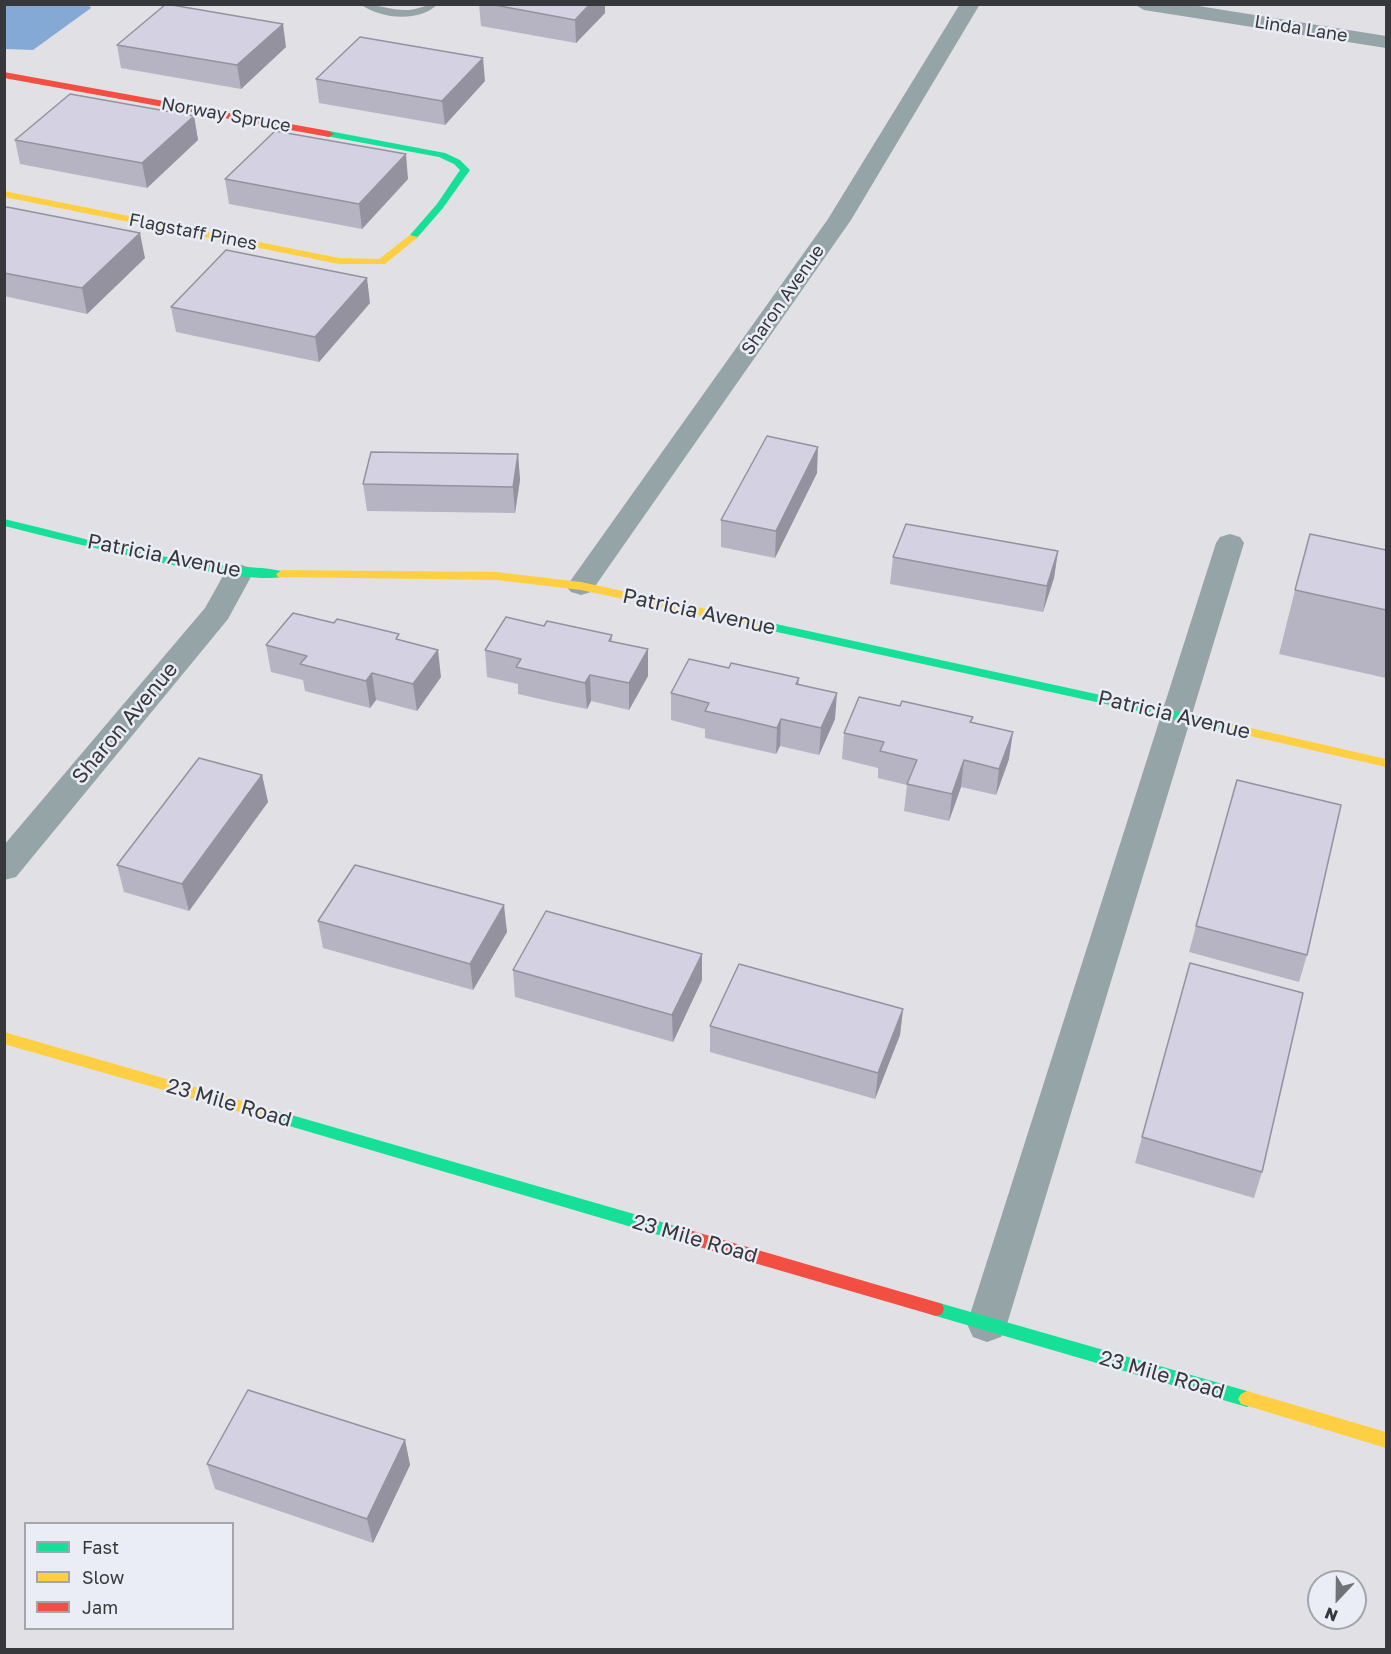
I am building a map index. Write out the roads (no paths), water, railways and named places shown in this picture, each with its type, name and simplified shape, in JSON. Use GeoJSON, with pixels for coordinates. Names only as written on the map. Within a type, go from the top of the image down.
{"type":"FeatureCollection","features":[{"type":"Feature","properties":{"kind":"street","name":"Sharon Avenue"},"geometry":{"type":"LineString","coordinates":[[581,586],[839,220],[970,4]]}},
{"type":"Feature","properties":{"kind":"street","name":"Linda Lane"},"geometry":{"type":"LineString","coordinates":[[1144,4],[1386,42]]}},
{"type":"Feature","properties":{"kind":"street","name":"Norway Spruce"},"geometry":{"type":"LineString","coordinates":[[4,75],[448,156],[459,162],[465,170],[459,184],[403,247],[382,262]]}},
{"type":"Feature","properties":{"kind":"street","name":"Flagstaff Pines"},"geometry":{"type":"LineString","coordinates":[[4,195],[339,261],[382,262]]}},
{"type":"Feature","properties":{"kind":"street","name":"Patricia Avenue"},"geometry":{"type":"LineString","coordinates":[[4,522],[179,563],[238,573],[496,576],[581,586],[1176,714],[1386,763]]}},
{"type":"Feature","properties":{"kind":"street"},"geometry":{"type":"LineString","coordinates":[[987,1324],[1230,543]]}},
{"type":"Feature","properties":{"kind":"street","name":"Sharon Avenue"},"geometry":{"type":"LineString","coordinates":[[4,868],[218,612],[238,573]]}},
{"type":"Feature","properties":{"kind":"street","name":"23 Mile Road"},"geometry":{"type":"LineString","coordinates":[[4,1038],[1386,1440]]}},
{"type":"Feature","properties":{"kind":"lane"},"geometry":{"type":"LineString","coordinates":[[366,4],[397,13],[416,14],[432,4]]}},
{"type":"Feature","properties":{"kind":"water"},"geometry":{"type":"Polygon","coordinates":[[[88,4],[91,8],[33,50],[5,49],[5,5],[88,4]]]}}]}
